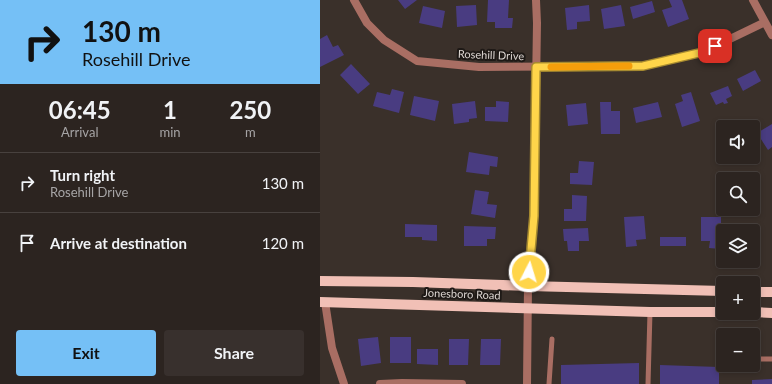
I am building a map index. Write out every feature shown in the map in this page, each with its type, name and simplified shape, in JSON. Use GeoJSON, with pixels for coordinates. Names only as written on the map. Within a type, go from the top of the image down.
{"type":"FeatureCollection","features":[{"type":"Feature","properties":{"kind":"main road","name":"Jonesboro Road"},"geometry":{"type":"LineString","coordinates":[[320,281],[413,282],[716,291]]}},
{"type":"Feature","properties":{"kind":"main road"},"geometry":{"type":"LineString","coordinates":[[760,292],[772,292]]}},
{"type":"Feature","properties":{"kind":"main road","name":"Jonesboro Road"},"geometry":{"type":"LineString","coordinates":[[323,302],[650,312],[716,312]]}},
{"type":"Feature","properties":{"kind":"main road"},"geometry":{"type":"LineString","coordinates":[[760,312],[772,312]]}},
{"type":"Feature","properties":{"kind":"street","name":"Rosehill Drive"},"geometry":{"type":"LineString","coordinates":[[354,0],[368,23],[384,40],[417,61],[479,67],[643,66],[703,52],[765,22]]}},
{"type":"Feature","properties":{"kind":"street"},"geometry":{"type":"LineString","coordinates":[[527,384],[528,286],[534,216],[537,23],[536,0]]}},
{"type":"Feature","properties":{"kind":"street"},"geometry":{"type":"LineString","coordinates":[[753,0],[772,35]]}},
{"type":"Feature","properties":{"kind":"street"},"geometry":{"type":"LineString","coordinates":[[323,302],[332,348],[344,384]]}},
{"type":"Feature","properties":{"kind":"street"},"geometry":{"type":"LineString","coordinates":[[380,384],[462,384]]}},
{"type":"Feature","properties":{"kind":"lane"},"geometry":{"type":"LineString","coordinates":[[648,384],[650,312]]}},
{"type":"Feature","properties":{"kind":"lane"},"geometry":{"type":"LineString","coordinates":[[550,384],[552,340]]}},
{"type":"Feature","properties":{"kind":"lane"},"geometry":{"type":"LineString","coordinates":[[760,359],[772,359]]}},
{"type":"Feature","properties":{"kind":"building"},"geometry":{"type":"Polygon","coordinates":[[[398,0],[417,0],[405,9],[398,0]]]}},
{"type":"Feature","properties":{"kind":"building"},"geometry":{"type":"Polygon","coordinates":[[[488,0],[509,0],[508,18],[513,18],[512,28],[495,28],[495,22],[487,22],[488,0]]]}},
{"type":"Feature","properties":{"kind":"building"},"geometry":{"type":"Polygon","coordinates":[[[669,0],[682,0],[689,19],[668,27],[662,10],[672,7],[669,0]]]}},
{"type":"Feature","properties":{"kind":"building"},"geometry":{"type":"Polygon","coordinates":[[[652,1],[655,12],[633,19],[630,7],[652,1]]]}},
{"type":"Feature","properties":{"kind":"building"},"geometry":{"type":"Polygon","coordinates":[[[476,5],[477,25],[457,27],[456,6],[476,5]]]}},
{"type":"Feature","properties":{"kind":"building"},"geometry":{"type":"Polygon","coordinates":[[[589,5],[590,21],[577,22],[577,29],[567,30],[565,8],[589,5]]]}},
{"type":"Feature","properties":{"kind":"building"},"geometry":{"type":"Polygon","coordinates":[[[621,5],[625,26],[604,29],[601,9],[621,5]]]}},
{"type":"Feature","properties":{"kind":"building"},"geometry":{"type":"Polygon","coordinates":[[[423,6],[445,11],[442,28],[419,23],[423,6]]]}},
{"type":"Feature","properties":{"kind":"building"},"geometry":{"type":"Polygon","coordinates":[[[327,35],[333,47],[338,45],[344,55],[320,67],[320,39],[327,35]]]}},
{"type":"Feature","properties":{"kind":"building"},"geometry":{"type":"Polygon","coordinates":[[[351,64],[370,84],[358,94],[340,75],[351,64]]]}},
{"type":"Feature","properties":{"kind":"building"},"geometry":{"type":"Polygon","coordinates":[[[755,70],[761,81],[743,91],[737,79],[755,70]]]}},
{"type":"Feature","properties":{"kind":"building"},"geometry":{"type":"Polygon","coordinates":[[[728,86],[732,96],[726,99],[728,103],[724,104],[723,102],[716,105],[710,93],[728,86]]]}},
{"type":"Feature","properties":{"kind":"building"},"geometry":{"type":"Polygon","coordinates":[[[392,89],[404,92],[399,113],[373,106],[377,92],[390,95],[392,89]]]}},
{"type":"Feature","properties":{"kind":"building"},"geometry":{"type":"Polygon","coordinates":[[[691,92],[700,121],[682,127],[675,104],[683,101],[681,95],[691,92]]]}},
{"type":"Feature","properties":{"kind":"building"},"geometry":{"type":"Polygon","coordinates":[[[414,96],[439,101],[435,121],[410,115],[414,96]]]}},
{"type":"Feature","properties":{"kind":"building"},"geometry":{"type":"Polygon","coordinates":[[[475,101],[477,118],[469,119],[469,122],[454,124],[452,104],[475,101]]]}},
{"type":"Feature","properties":{"kind":"building"},"geometry":{"type":"Polygon","coordinates":[[[496,101],[509,102],[508,122],[485,121],[485,107],[496,107],[496,101]]]}},
{"type":"Feature","properties":{"kind":"building"},"geometry":{"type":"Polygon","coordinates":[[[600,102],[611,102],[611,111],[620,111],[620,134],[601,134],[600,102]]]}},
{"type":"Feature","properties":{"kind":"building"},"geometry":{"type":"Polygon","coordinates":[[[658,102],[662,117],[636,123],[633,108],[658,102]]]}},
{"type":"Feature","properties":{"kind":"building"},"geometry":{"type":"Polygon","coordinates":[[[586,103],[588,124],[568,126],[566,105],[586,103]]]}},
{"type":"Feature","properties":{"kind":"building"},"geometry":{"type":"Polygon","coordinates":[[[772,124],[772,147],[768,150],[760,138],[760,131],[772,124]]]}},
{"type":"Feature","properties":{"kind":"building"},"geometry":{"type":"Polygon","coordinates":[[[469,152],[498,157],[497,167],[490,166],[489,175],[466,172],[469,152]]]}},
{"type":"Feature","properties":{"kind":"building"},"geometry":{"type":"Polygon","coordinates":[[[579,161],[594,162],[592,185],[570,184],[570,173],[578,173],[579,161]]]}},
{"type":"Feature","properties":{"kind":"building"},"geometry":{"type":"Polygon","coordinates":[[[475,190],[489,192],[487,204],[497,205],[495,218],[471,214],[475,190]]]}},
{"type":"Feature","properties":{"kind":"building"},"geometry":{"type":"Polygon","coordinates":[[[572,195],[587,196],[586,221],[564,221],[564,209],[572,209],[572,195]]]}},
{"type":"Feature","properties":{"kind":"building"},"geometry":{"type":"Polygon","coordinates":[[[644,216],[646,239],[636,240],[637,246],[626,247],[624,217],[644,216]]]}},
{"type":"Feature","properties":{"kind":"building"},"geometry":{"type":"Polygon","coordinates":[[[701,217],[721,217],[721,224],[716,224],[716,249],[709,248],[710,241],[701,241],[701,217]]]}},
{"type":"Feature","properties":{"kind":"building"},"geometry":{"type":"Polygon","coordinates":[[[405,224],[437,225],[437,241],[422,240],[422,237],[405,237],[405,224]]]}},
{"type":"Feature","properties":{"kind":"building"},"geometry":{"type":"Polygon","coordinates":[[[464,226],[496,227],[495,239],[487,239],[487,246],[464,246],[464,226]]]}},
{"type":"Feature","properties":{"kind":"building"},"geometry":{"type":"Polygon","coordinates":[[[588,228],[589,241],[579,241],[579,251],[568,251],[567,241],[564,241],[563,229],[588,228]]]}},
{"type":"Feature","properties":{"kind":"building"},"geometry":{"type":"Polygon","coordinates":[[[660,237],[686,237],[686,246],[660,246],[660,237]]]}},
{"type":"Feature","properties":{"kind":"building"},"geometry":{"type":"Polygon","coordinates":[[[378,337],[381,363],[361,366],[358,339],[378,337]]]}},
{"type":"Feature","properties":{"kind":"building"},"geometry":{"type":"Polygon","coordinates":[[[390,337],[411,337],[411,363],[390,363],[390,337]]]}},
{"type":"Feature","properties":{"kind":"building"},"geometry":{"type":"Polygon","coordinates":[[[449,339],[469,339],[468,365],[449,365],[449,339]]]}},
{"type":"Feature","properties":{"kind":"building"},"geometry":{"type":"Polygon","coordinates":[[[481,339],[501,339],[500,365],[480,365],[481,339]]]}},
{"type":"Feature","properties":{"kind":"building"},"geometry":{"type":"Polygon","coordinates":[[[417,349],[438,349],[438,365],[417,364],[417,349]]]}},
{"type":"Feature","properties":{"kind":"building"},"geometry":{"type":"Polygon","coordinates":[[[639,363],[639,384],[561,384],[561,365],[639,363]]]}},
{"type":"Feature","properties":{"kind":"building"},"geometry":{"type":"Polygon","coordinates":[[[660,365],[716,367],[716,372],[719,372],[719,384],[660,384],[660,365]]]}},
{"type":"Feature","properties":{"kind":"building"},"geometry":{"type":"Polygon","coordinates":[[[772,379],[772,384],[752,384],[752,380],[772,379]]]}},
{"type":"Feature","properties":{"kind":"slow traffic"},"geometry":{"type":"LineString","coordinates":[[551,67],[629,66]]}},
{"type":"Feature","properties":{"kind":"route"},"geometry":{"type":"LineString","coordinates":[[529,272],[534,216],[536,67],[643,66],[703,52],[715,46]]}}]}
